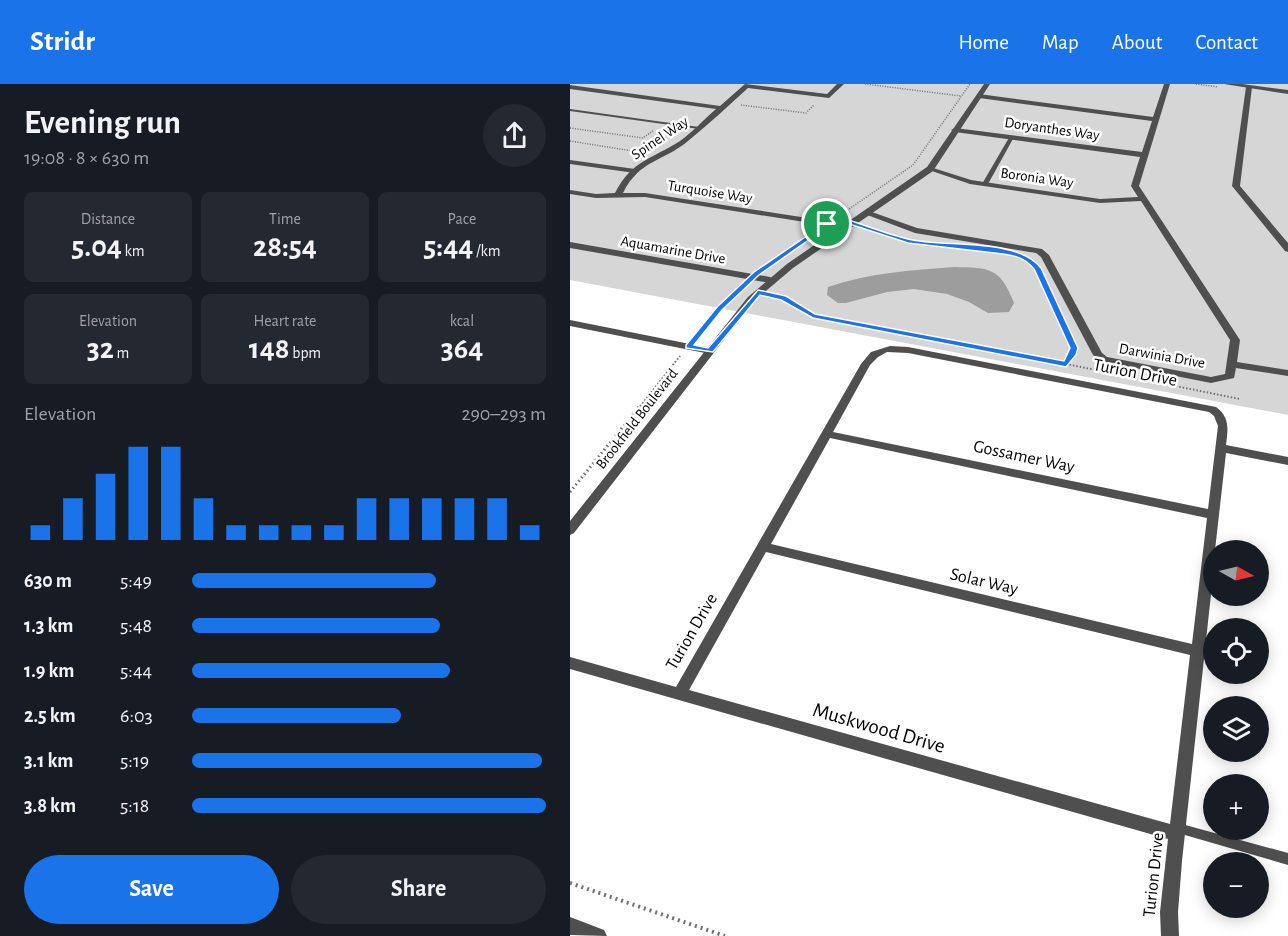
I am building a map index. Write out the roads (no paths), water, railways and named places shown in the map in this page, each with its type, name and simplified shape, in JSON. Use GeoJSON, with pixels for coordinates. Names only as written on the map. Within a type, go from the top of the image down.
{"type":"FeatureCollection","features":[{"type":"Feature","properties":{"kind":"street"},"geometry":{"type":"LineString","coordinates":[[748,85],[829,96],[841,84]]}},
{"type":"Feature","properties":{"kind":"street","name":"Brookfield Boulevard"},"geometry":{"type":"LineString","coordinates":[[570,530],[758,292],[771,280],[930,169],[954,130],[979,96],[984,84]]}},
{"type":"Feature","properties":{"kind":"street"},"geometry":{"type":"LineString","coordinates":[[1167,84],[1135,186],[1235,340],[1233,364],[1288,373]]}},
{"type":"Feature","properties":{"kind":"street"},"geometry":{"type":"LineString","coordinates":[[1227,84],[1288,89]]}},
{"type":"Feature","properties":{"kind":"street","name":"Spinel Way"},"geometry":{"type":"LineString","coordinates":[[618,195],[626,179],[635,171],[656,154],[683,142],[748,85]]}},
{"type":"Feature","properties":{"kind":"street"},"geometry":{"type":"LineString","coordinates":[[1254,85],[1236,186],[1288,249]]}},
{"type":"Feature","properties":{"kind":"street"},"geometry":{"type":"LineString","coordinates":[[570,87],[725,105]]}},
{"type":"Feature","properties":{"kind":"street"},"geometry":{"type":"LineString","coordinates":[[979,96],[1156,118]]}},
{"type":"Feature","properties":{"kind":"street","name":"Doryanthes Way"},"geometry":{"type":"LineString","coordinates":[[954,130],[1145,155]]}},
{"type":"Feature","properties":{"kind":"street","name":"Boronia Way"},"geometry":{"type":"LineString","coordinates":[[930,169],[970,182],[1100,201],[1143,199]]}},
{"type":"Feature","properties":{"kind":"street","name":"Turquoise Way"},"geometry":{"type":"LineString","coordinates":[[570,192],[596,196],[645,195],[827,224],[849,225]]}},
{"type":"Feature","properties":{"kind":"street","name":"Darwinia Drive"},"geometry":{"type":"LineString","coordinates":[[866,213],[915,230],[1039,251],[1045,255],[1098,355],[1104,359],[1210,380],[1230,376],[1233,364]]}},
{"type":"Feature","properties":{"kind":"street","name":"Aquamarine Drive"},"geometry":{"type":"LineString","coordinates":[[570,246],[771,280]]}},
{"type":"Feature","properties":{"kind":"street"},"geometry":{"type":"LineString","coordinates":[[570,324],[710,351]]}},
{"type":"Feature","properties":{"kind":"street","name":"Turion Drive"},"geometry":{"type":"LineString","coordinates":[[680,693],[873,355],[887,348],[895,348],[1212,409],[1222,420],[1221,448],[1169,912],[1170,936]]}},
{"type":"Feature","properties":{"kind":"street","name":"Gossamer Way"},"geometry":{"type":"LineString","coordinates":[[827,434],[1214,515]]}},
{"type":"Feature","properties":{"kind":"street"},"geometry":{"type":"LineString","coordinates":[[1221,448],[1288,461]]}},
{"type":"Feature","properties":{"kind":"street","name":"Solar Way"},"geometry":{"type":"LineString","coordinates":[[763,547],[1198,651]]}},
{"type":"Feature","properties":{"kind":"street","name":"Muskwood Drive"},"geometry":{"type":"LineString","coordinates":[[570,663],[1178,831]]}},
{"type":"Feature","properties":{"kind":"street"},"geometry":{"type":"LineString","coordinates":[[570,926],[598,936]]}},
{"type":"Feature","properties":{"kind":"lane"},"geometry":{"type":"LineString","coordinates":[[570,110],[699,128]]}},
{"type":"Feature","properties":{"kind":"lane"},"geometry":{"type":"LineString","coordinates":[[986,184],[1012,137]]}},
{"type":"Feature","properties":{"kind":"lane"},"geometry":{"type":"LineString","coordinates":[[570,162],[635,171]]}},
{"type":"Feature","properties":{"kind":"lane"},"geometry":{"type":"LineString","coordinates":[[1178,831],[1288,859]]}}]}
